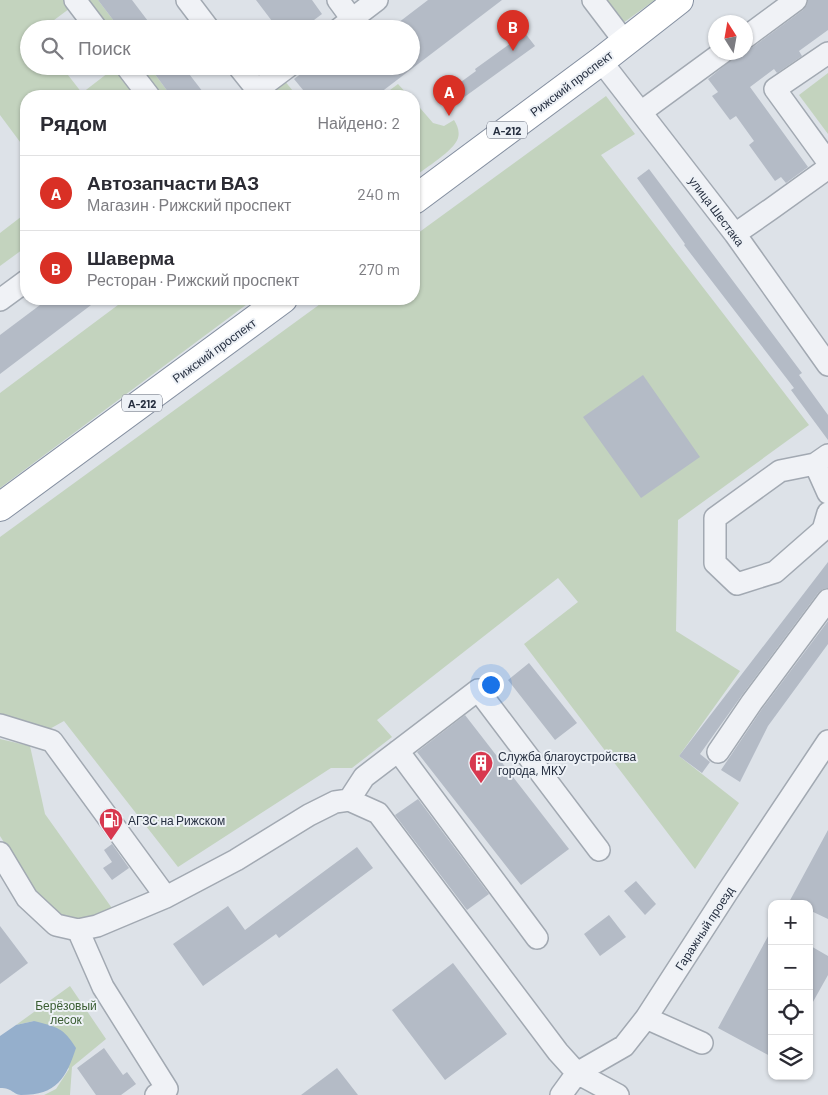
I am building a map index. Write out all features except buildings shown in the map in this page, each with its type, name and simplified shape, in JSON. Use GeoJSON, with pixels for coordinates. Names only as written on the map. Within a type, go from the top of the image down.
{"type":"FeatureCollection","features":[{"type":"Feature","properties":{"kind":"highway","name":"Рижский проспект"},"geometry":{"type":"LineString","coordinates":[[420,196],[601,61],[679,0]]}},
{"type":"Feature","properties":{"kind":"highway","name":"Рижский проспект"},"geometry":{"type":"LineString","coordinates":[[0,507],[276,305]]}},
{"type":"Feature","properties":{"kind":"street"},"geometry":{"type":"LineString","coordinates":[[76,0],[90,20]]}},
{"type":"Feature","properties":{"kind":"street"},"geometry":{"type":"LineString","coordinates":[[187,0],[202,20]]}},
{"type":"Feature","properties":{"kind":"street"},"geometry":{"type":"LineString","coordinates":[[338,0],[344,20]]}},
{"type":"Feature","properties":{"kind":"street"},"geometry":{"type":"LineString","coordinates":[[350,20],[377,0]]}},
{"type":"Feature","properties":{"kind":"street"},"geometry":{"type":"LineString","coordinates":[[593,0],[625,42]]}},
{"type":"Feature","properties":{"kind":"street"},"geometry":{"type":"LineString","coordinates":[[753,31],[796,0]]}},
{"type":"Feature","properties":{"kind":"street"},"geometry":{"type":"LineString","coordinates":[[828,53],[775,89],[828,162]]}},
{"type":"Feature","properties":{"kind":"street"},"geometry":{"type":"LineString","coordinates":[[641,112],[712,60]]}},
{"type":"Feature","properties":{"kind":"street","name":"улица Шестака"},"geometry":{"type":"LineString","coordinates":[[601,61],[734,234],[827,361]]}},
{"type":"Feature","properties":{"kind":"street"},"geometry":{"type":"LineString","coordinates":[[133,75],[144,90]]}},
{"type":"Feature","properties":{"kind":"street"},"geometry":{"type":"LineString","coordinates":[[245,75],[257,90]]}},
{"type":"Feature","properties":{"kind":"street"},"geometry":{"type":"LineString","coordinates":[[262,90],[279,75]]}},
{"type":"Feature","properties":{"kind":"street"},"geometry":{"type":"LineString","coordinates":[[734,234],[828,168]]}},
{"type":"Feature","properties":{"kind":"street"},"geometry":{"type":"LineString","coordinates":[[0,300],[20,285]]}},
{"type":"Feature","properties":{"kind":"street"},"geometry":{"type":"LineString","coordinates":[[828,493],[821,460],[780,471],[715,518],[715,563],[737,584],[775,572],[824,530],[828,513]]}},
{"type":"Feature","properties":{"kind":"street"},"geometry":{"type":"LineString","coordinates":[[718,752],[752,702],[828,600]]}},
{"type":"Feature","properties":{"kind":"street"},"geometry":{"type":"LineString","coordinates":[[349,800],[364,777],[478,690],[599,850]]}},
{"type":"Feature","properties":{"kind":"street"},"geometry":{"type":"LineString","coordinates":[[0,725],[52,741],[166,897]]}},
{"type":"Feature","properties":{"kind":"street","name":"Гаражный проезд"},"geometry":{"type":"LineString","coordinates":[[561,1095],[576,1073],[624,1046],[646,1018],[828,741]]}},
{"type":"Feature","properties":{"kind":"street"},"geometry":{"type":"LineString","coordinates":[[398,751],[537,938]]}},
{"type":"Feature","properties":{"kind":"street"},"geometry":{"type":"LineString","coordinates":[[0,853],[27,898],[56,926],[78,930],[97,926],[166,897],[236,860],[309,814],[335,802],[349,800],[378,813],[558,1052],[576,1073],[618,1095]]}},
{"type":"Feature","properties":{"kind":"street"},"geometry":{"type":"LineString","coordinates":[[78,930],[103,986],[167,1089],[156,1095]]}},
{"type":"Feature","properties":{"kind":"street"},"geometry":{"type":"LineString","coordinates":[[646,1018],[702,1042]]}},
{"type":"Feature","properties":{"kind":"green space"},"geometry":{"type":"Polygon","coordinates":[[[0,0],[98,0],[113,20],[90,20],[77,3],[54,20],[20,20],[20,75],[68,75],[80,90],[20,90],[20,142],[0,115],[0,0]]]}},
{"type":"Feature","properties":{"kind":"green space"},"geometry":{"type":"Polygon","coordinates":[[[604,0],[655,0],[623,23],[604,0]]]}},
{"type":"Feature","properties":{"kind":"green space"},"geometry":{"type":"Polygon","coordinates":[[[828,73],[828,134],[799,95],[828,73]]]}},
{"type":"Feature","properties":{"kind":"green space"},"geometry":{"type":"Polygon","coordinates":[[[105,75],[156,75],[167,90],[86,90],[105,75]]]}},
{"type":"Feature","properties":{"kind":"green space"},"geometry":{"type":"Polygon","coordinates":[[[284,80],[292,90],[270,90],[284,80]]]}},
{"type":"Feature","properties":{"kind":"green space"},"geometry":{"type":"Polygon","coordinates":[[[398,84],[404,90],[390,90],[398,84]]]}},
{"type":"Feature","properties":{"kind":"green space"},"geometry":{"type":"Polygon","coordinates":[[[606,96],[635,134],[601,155],[809,425],[678,520],[676,631],[740,671],[679,756],[739,803],[695,869],[524,644],[578,602],[558,578],[377,720],[392,737],[352,768],[331,768],[178,867],[64,721],[46,731],[0,715],[0,537],[319,305],[420,305],[420,232],[606,96]]]}},
{"type":"Feature","properties":{"kind":"green space"},"geometry":{"type":"Polygon","coordinates":[[[420,108],[433,123],[444,126],[454,120],[457,126],[458,138],[451,148],[420,173],[420,108]]]}},
{"type":"Feature","properties":{"kind":"green space"},"geometry":{"type":"Polygon","coordinates":[[[20,218],[20,251],[0,266],[0,233],[20,218]]]}},
{"type":"Feature","properties":{"kind":"green space"},"geometry":{"type":"Polygon","coordinates":[[[118,305],[246,305],[0,488],[0,393],[118,305]]]}},
{"type":"Feature","properties":{"kind":"green space"},"geometry":{"type":"Polygon","coordinates":[[[0,739],[30,746],[45,814],[114,911],[75,924],[44,905],[0,836],[0,739]]]}},
{"type":"Feature","properties":{"kind":"green space","name":"Берёзовый лесок"},"geometry":{"type":"Polygon","coordinates":[[[70,986],[106,1039],[72,1067],[70,1095],[44,1095],[56,1089],[69,1069],[34,1021],[16,1025],[70,986]]]}},
{"type":"Feature","properties":{"kind":"water"},"geometry":{"type":"Polygon","coordinates":[[[34,1021],[59,1029],[76,1048],[64,1076],[52,1088],[33,1094],[21,1095],[8,1089],[0,1088],[0,1036],[16,1025],[34,1021]]]}},
{"type":"Feature","properties":{"kind":"place","name":"Шаверма"},"geometry":{"type":"Point","coordinates":[513,51]}},
{"type":"Feature","properties":{"kind":"place","name":"Автозапчасти ВАЗ"},"geometry":{"type":"Point","coordinates":[449,116]}},
{"type":"Feature","properties":{"kind":"place","name":"Служба благоустройства города, МКУ"},"geometry":{"type":"Point","coordinates":[481,784]}},
{"type":"Feature","properties":{"kind":"place","name":"АГЗС на Рижском"},"geometry":{"type":"Point","coordinates":[111,841]}}]}
